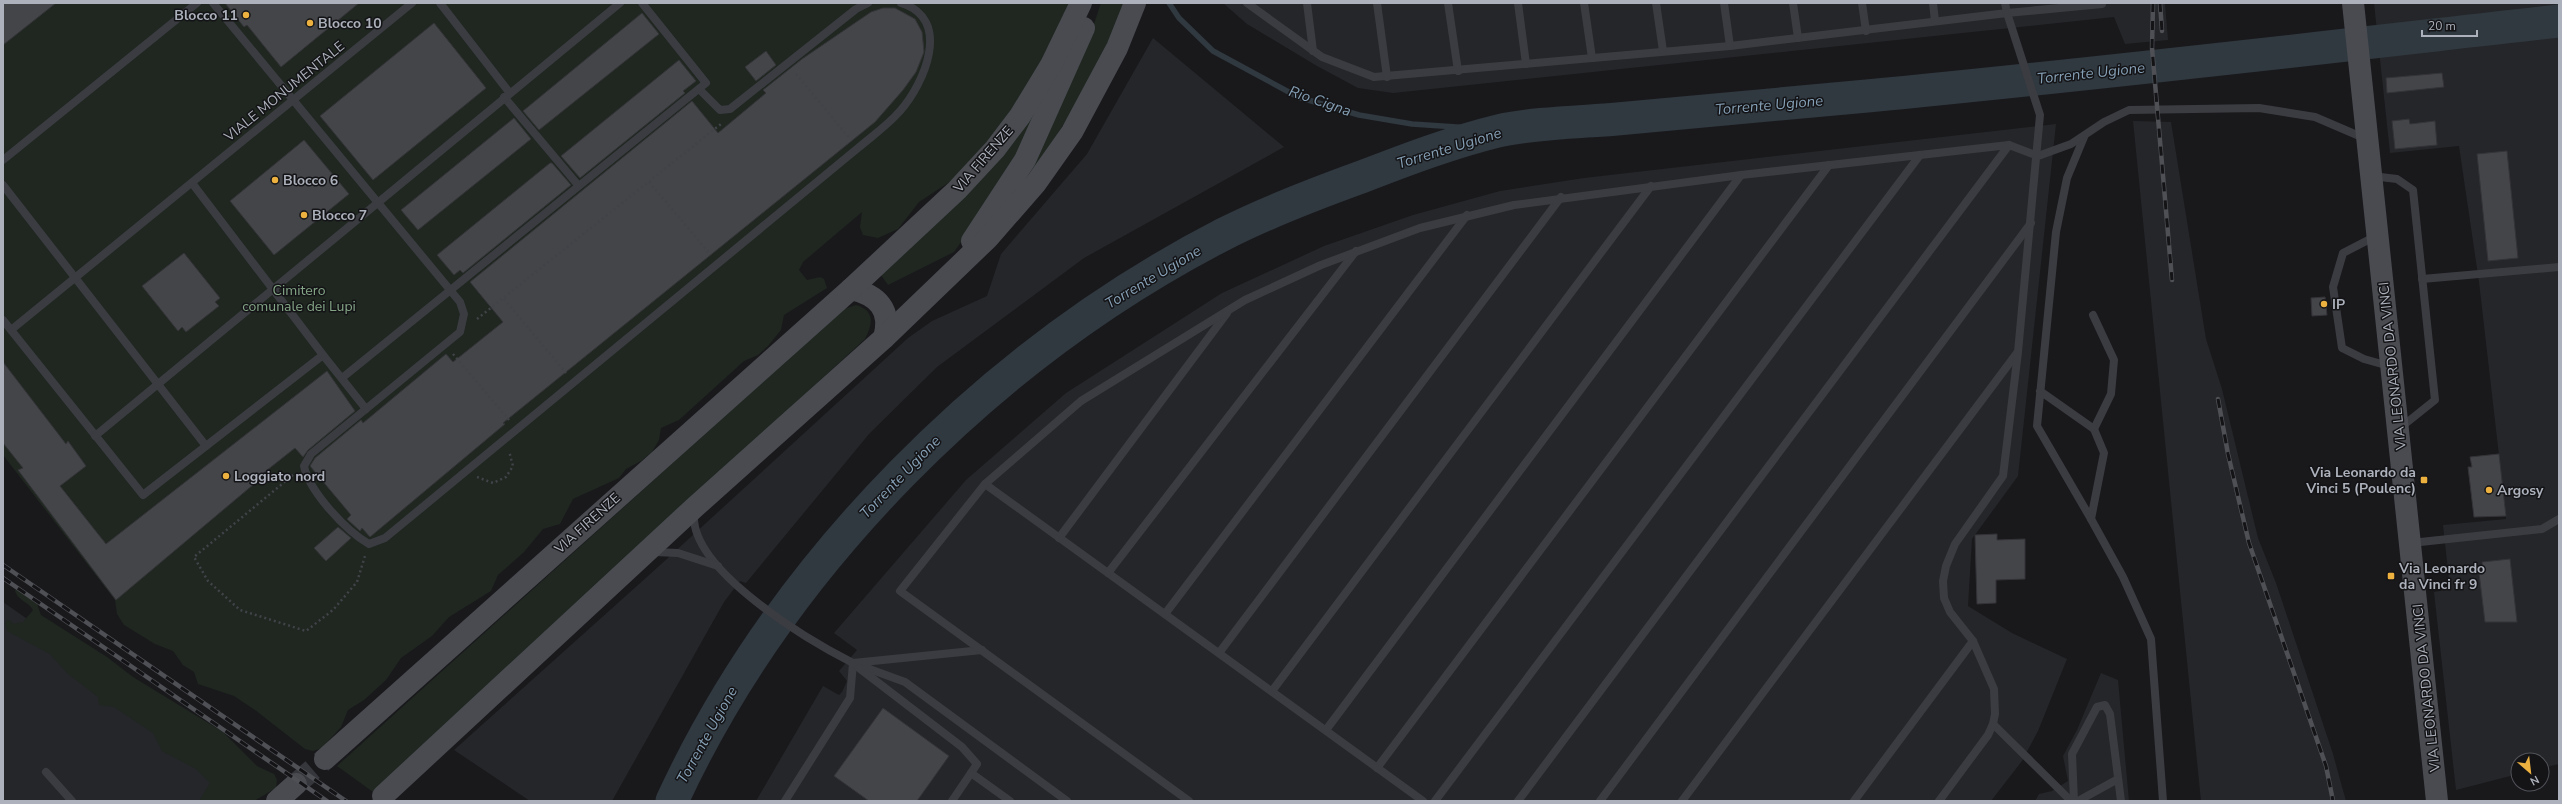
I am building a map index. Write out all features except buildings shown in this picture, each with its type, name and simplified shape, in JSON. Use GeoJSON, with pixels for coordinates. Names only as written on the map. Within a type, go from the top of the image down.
{"type":"FeatureCollection","features":[{"type":"Feature","properties":{"kind":"main road","name":"VIA FIRENZE"},"geometry":{"type":"LineString","coordinates":[[325,758],[851,289],[957,190],[995,149],[1020,116],[1036,90],[1081,3]]}},
{"type":"Feature","properties":{"kind":"main road","name":"VIA FIRENZE"},"geometry":{"type":"LineString","coordinates":[[956,268],[1035,141],[1089,17],[1093,3]]}},
{"type":"Feature","properties":{"kind":"main road","name":"VIA FIRENZE"},"geometry":{"type":"LineString","coordinates":[[383,796],[695,507],[884,338],[1006,219],[1052,162],[1088,107],[1117,48],[1134,4]]}},
{"type":"Feature","properties":{"kind":"main road","name":"VIA LEONARDO DA VINCI"},"geometry":{"type":"LineString","coordinates":[[2354,11],[2437,801]]}},
{"type":"Feature","properties":{"kind":"main road"},"geometry":{"type":"LineString","coordinates":[[851,289],[868,294],[883,309],[887,319],[884,338]]}},
{"type":"Feature","properties":{"kind":"main road"},"geometry":{"type":"LineString","coordinates":[[277,801],[296,784]]}},
{"type":"Feature","properties":{"kind":"lane"},"geometry":{"type":"LineString","coordinates":[[3,160],[197,3]]}},
{"type":"Feature","properties":{"kind":"lane"},"geometry":{"type":"LineString","coordinates":[[213,3],[376,203],[449,291],[460,302],[464,314],[460,332],[311,454],[304,466],[307,479],[355,536],[369,544],[385,538],[858,148],[900,111],[926,68],[930,48],[926,21],[920,14],[901,3]]}},
{"type":"Feature","properties":{"kind":"lane","name":"VIALE MONUMENTALE"},"geometry":{"type":"LineString","coordinates":[[11,330],[412,3]]}},
{"type":"Feature","properties":{"kind":"lane"},"geometry":{"type":"LineString","coordinates":[[440,3],[507,94],[578,185]]}},
{"type":"Feature","properties":{"kind":"lane"},"geometry":{"type":"LineString","coordinates":[[96,436],[507,94],[620,3]]}},
{"type":"Feature","properties":{"kind":"lane"},"geometry":{"type":"LineString","coordinates":[[342,378],[578,185],[706,83],[642,3]]}},
{"type":"Feature","properties":{"kind":"lane"},"geometry":{"type":"LineString","coordinates":[[699,89],[716,108],[720,110],[730,110],[856,9],[868,3]]}},
{"type":"Feature","properties":{"kind":"lane"},"geometry":{"type":"LineString","coordinates":[[1247,3],[1322,57],[1374,77],[1458,71],[1730,46],[1866,31],[1935,21],[2102,4]]}},
{"type":"Feature","properties":{"kind":"lane"},"geometry":{"type":"LineString","coordinates":[[1307,3],[1313,51]]}},
{"type":"Feature","properties":{"kind":"lane"},"geometry":{"type":"LineString","coordinates":[[1377,3],[1387,77]]}},
{"type":"Feature","properties":{"kind":"lane"},"geometry":{"type":"LineString","coordinates":[[1448,3],[1458,71]]}},
{"type":"Feature","properties":{"kind":"lane"},"geometry":{"type":"LineString","coordinates":[[1518,3],[1526,64]]}},
{"type":"Feature","properties":{"kind":"lane"},"geometry":{"type":"LineString","coordinates":[[1584,3],[1592,58]]}},
{"type":"Feature","properties":{"kind":"lane"},"geometry":{"type":"LineString","coordinates":[[1656,3],[1663,51]]}},
{"type":"Feature","properties":{"kind":"lane"},"geometry":{"type":"LineString","coordinates":[[1724,3],[1730,46]]}},
{"type":"Feature","properties":{"kind":"lane"},"geometry":{"type":"LineString","coordinates":[[1793,3],[1798,38]]}},
{"type":"Feature","properties":{"kind":"lane"},"geometry":{"type":"LineString","coordinates":[[1862,3],[1866,31]]}},
{"type":"Feature","properties":{"kind":"lane"},"geometry":{"type":"LineString","coordinates":[[1933,3],[1935,21]]}},
{"type":"Feature","properties":{"kind":"lane"},"geometry":{"type":"LineString","coordinates":[[1939,801],[1993,724],[1994,689],[1973,641],[1950,612],[1944,598],[1943,581],[1946,566],[1955,544],[2003,476],[2018,352],[2038,156],[2040,115],[2014,37],[2005,3]]}},
{"type":"Feature","properties":{"kind":"lane"},"geometry":{"type":"LineString","coordinates":[[1189,801],[900,591],[985,484],[1081,401],[1230,309],[1274,286],[1356,251],[1467,215],[1561,197],[2009,145],[2038,156],[2071,144],[2084,137],[2104,122],[2129,110],[2259,108],[2315,117],[2367,139]]}},
{"type":"Feature","properties":{"kind":"lane"},"geometry":{"type":"LineString","coordinates":[[2084,137],[2067,178],[2056,232],[2037,426],[2123,577],[2151,639],[2163,801]]}},
{"type":"Feature","properties":{"kind":"lane"},"geometry":{"type":"LineString","coordinates":[[1518,801],[2009,145]]}},
{"type":"Feature","properties":{"kind":"lane"},"geometry":{"type":"LineString","coordinates":[[1435,801],[1920,155]]}},
{"type":"Feature","properties":{"kind":"lane"},"geometry":{"type":"LineString","coordinates":[[1377,768],[1829,165]]}},
{"type":"Feature","properties":{"kind":"lane"},"geometry":{"type":"LineString","coordinates":[[1326,730],[1741,175]]}},
{"type":"Feature","properties":{"kind":"lane"},"geometry":{"type":"LineString","coordinates":[[2371,176],[2397,179],[2413,190],[2435,400],[2398,430]]}},
{"type":"Feature","properties":{"kind":"lane"},"geometry":{"type":"LineString","coordinates":[[192,183],[272,289],[366,409]]}},
{"type":"Feature","properties":{"kind":"lane"},"geometry":{"type":"LineString","coordinates":[[3,184],[206,446]]}},
{"type":"Feature","properties":{"kind":"lane"},"geometry":{"type":"LineString","coordinates":[[1272,691],[1652,186]]}},
{"type":"Feature","properties":{"kind":"lane"},"geometry":{"type":"LineString","coordinates":[[1219,652],[1561,197]]}},
{"type":"Feature","properties":{"kind":"lane"},"geometry":{"type":"LineString","coordinates":[[1165,614],[1467,215]]}},
{"type":"Feature","properties":{"kind":"lane"},"geometry":{"type":"LineString","coordinates":[[1600,801],[2031,222]]}},
{"type":"Feature","properties":{"kind":"lane"},"geometry":{"type":"LineString","coordinates":[[2378,235],[2343,253],[2333,287],[2342,348],[2364,359],[2392,366]]}},
{"type":"Feature","properties":{"kind":"lane"},"geometry":{"type":"LineString","coordinates":[[1108,573],[1356,251]]}},
{"type":"Feature","properties":{"kind":"lane"},"geometry":{"type":"LineString","coordinates":[[2422,279],[2559,267]]}},
{"type":"Feature","properties":{"kind":"lane"},"geometry":{"type":"LineString","coordinates":[[1059,538],[1230,309]]}},
{"type":"Feature","properties":{"kind":"lane"},"geometry":{"type":"LineString","coordinates":[[2093,315],[2114,360],[2111,394],[2094,428]]}},
{"type":"Feature","properties":{"kind":"lane"},"geometry":{"type":"LineString","coordinates":[[3,320],[143,495],[323,355]]}},
{"type":"Feature","properties":{"kind":"lane"},"geometry":{"type":"LineString","coordinates":[[1682,801],[2018,352]]}},
{"type":"Feature","properties":{"kind":"lane"},"geometry":{"type":"LineString","coordinates":[[2040,391],[2094,428],[2104,453],[2091,519]]}},
{"type":"Feature","properties":{"kind":"lane"},"geometry":{"type":"LineString","coordinates":[[985,484],[1423,801]]}},
{"type":"Feature","properties":{"kind":"lane"},"geometry":{"type":"LineString","coordinates":[[695,507],[694,526],[707,553],[748,596],[818,646],[853,663],[905,682],[1068,801]]}},
{"type":"Feature","properties":{"kind":"lane"},"geometry":{"type":"LineString","coordinates":[[2410,543],[2542,529],[2559,519]]}},
{"type":"Feature","properties":{"kind":"lane"},"geometry":{"type":"LineString","coordinates":[[646,552],[664,551],[678,553],[718,566]]}},
{"type":"Feature","properties":{"kind":"lane"},"geometry":{"type":"LineString","coordinates":[[1854,801],[1973,641]]}},
{"type":"Feature","properties":{"kind":"lane"},"geometry":{"type":"LineString","coordinates":[[853,663],[982,650]]}},
{"type":"Feature","properties":{"kind":"lane"},"geometry":{"type":"LineString","coordinates":[[853,663],[962,747],[977,764],[952,801]]}},
{"type":"Feature","properties":{"kind":"lane"},"geometry":{"type":"LineString","coordinates":[[785,801],[850,698],[853,663]]}},
{"type":"Feature","properties":{"kind":"lane"},"geometry":{"type":"LineString","coordinates":[[2072,801],[2072,754],[2097,707],[2105,705],[2110,714],[2121,801]]}},
{"type":"Feature","properties":{"kind":"lane"},"geometry":{"type":"LineString","coordinates":[[1993,724],[2044,772],[2072,801]]}},
{"type":"Feature","properties":{"kind":"lane"},"geometry":{"type":"LineString","coordinates":[[46,772],[72,801]]}},
{"type":"Feature","properties":{"kind":"lane"},"geometry":{"type":"LineString","coordinates":[[971,773],[1010,801]]}},
{"type":"Feature","properties":{"kind":"lane"},"geometry":{"type":"LineString","coordinates":[[2078,801],[2118,779]]}},
{"type":"Feature","properties":{"kind":"path"},"geometry":{"type":"LineString","coordinates":[[795,73],[847,135]]}},
{"type":"Feature","properties":{"kind":"path"},"geometry":{"type":"LineString","coordinates":[[460,332],[504,299],[726,120]]}},
{"type":"Feature","properties":{"kind":"path"},"geometry":{"type":"LineString","coordinates":[[649,182],[710,255]]}},
{"type":"Feature","properties":{"kind":"path"},"geometry":{"type":"LineString","coordinates":[[504,299],[566,372]]}},
{"type":"Feature","properties":{"kind":"path"},"geometry":{"type":"LineString","coordinates":[[445,344],[509,420]]}},
{"type":"Feature","properties":{"kind":"path"},"geometry":{"type":"LineString","coordinates":[[462,474],[470,473],[482,481],[493,484],[506,477],[513,466],[512,457],[507,447],[509,436]]}},
{"type":"Feature","properties":{"kind":"path"},"geometry":{"type":"LineString","coordinates":[[304,466],[194,557],[208,581],[240,610],[306,631],[333,610],[357,582],[369,544]]}},
{"type":"Feature","properties":{"kind":"shaded area"},"geometry":{"type":"Polygon","coordinates":[[[1223,3],[2165,3],[2168,40],[2125,44],[2114,17],[1393,93],[1358,88],[1317,66],[1247,24],[1223,3]]]}},
{"type":"Feature","properties":{"kind":"shaded area"},"geometry":{"type":"Polygon","coordinates":[[[2374,3],[2559,3],[2559,764],[2550,766],[2550,752],[2510,752],[2510,776],[2456,790],[2434,592],[2450,589],[2443,525],[2506,519],[2506,516],[2479,282],[2459,146],[2390,153],[2374,3]]]}},
{"type":"Feature","properties":{"kind":"shaded area"},"geometry":{"type":"Polygon","coordinates":[[[1153,38],[1284,147],[1084,258],[937,367],[869,434],[746,583],[740,581],[724,602],[612,801],[530,801],[454,750],[658,567],[908,338],[932,321],[987,296],[1001,254],[1087,154],[1153,38]]]}},
{"type":"Feature","properties":{"kind":"shaded area"},"geometry":{"type":"Polygon","coordinates":[[[2133,121],[2171,122],[2206,339],[2222,389],[2258,538],[2276,583],[2333,754],[2346,801],[2201,801],[2133,121]]]}},
{"type":"Feature","properties":{"kind":"shaded area"},"geometry":{"type":"Polygon","coordinates":[[[2056,124],[2018,476],[1972,539],[1968,606],[2012,633],[2067,659],[2038,731],[2022,761],[1991,801],[756,801],[823,686],[839,695],[842,692],[847,681],[839,671],[857,650],[834,633],[966,480],[1066,393],[1222,293],[1324,246],[1413,215],[1500,191],[1584,178],[2056,124]]]}},
{"type":"Feature","properties":{"kind":"shaded area"},"geometry":{"type":"Polygon","coordinates":[[[3,602],[248,774],[218,801],[3,801],[3,602]]]}},
{"type":"Feature","properties":{"kind":"shaded area"},"geometry":{"type":"Polygon","coordinates":[[[2101,673],[2118,680],[2129,801],[2035,801],[2039,794],[2052,791],[2068,781],[2063,756],[2077,730],[2101,673]]]}},
{"type":"Feature","properties":{"kind":"green space","name":"Cimitero comunale dei Lupi"},"geometry":{"type":"Polygon","coordinates":[[[3,3],[1075,3],[1003,131],[954,179],[919,202],[898,229],[878,238],[863,235],[860,227],[862,212],[803,262],[799,270],[807,280],[820,277],[824,279],[827,288],[784,315],[781,330],[768,346],[758,355],[744,361],[679,420],[661,428],[659,440],[652,452],[641,461],[626,469],[619,478],[573,499],[560,524],[543,529],[524,552],[498,575],[491,591],[449,617],[432,636],[401,658],[386,680],[364,700],[348,710],[341,727],[322,748],[313,751],[305,749],[255,710],[234,696],[198,684],[194,672],[183,665],[173,651],[155,644],[124,625],[117,614],[115,600],[3,455],[3,3]]]}},
{"type":"Feature","properties":{"kind":"green space"},"geometry":{"type":"Polygon","coordinates":[[[1101,3],[1128,3],[1097,72],[1033,172],[1028,169],[1093,27],[1101,3]]]}},
{"type":"Feature","properties":{"kind":"green space"},"geometry":{"type":"Polygon","coordinates":[[[1032,116],[1038,120],[985,208],[954,252],[888,285],[881,275],[1032,116]]]}},
{"type":"Feature","properties":{"kind":"green space"},"geometry":{"type":"Polygon","coordinates":[[[856,305],[867,311],[871,318],[870,328],[865,339],[373,792],[337,766],[820,330],[844,309],[856,305]]]}},
{"type":"Feature","properties":{"kind":"green space"},"geometry":{"type":"Polygon","coordinates":[[[17,587],[37,604],[41,615],[107,657],[133,677],[223,732],[257,766],[274,774],[277,780],[276,788],[254,801],[199,801],[210,783],[196,769],[162,751],[153,733],[114,707],[99,705],[98,697],[67,673],[50,654],[7,631],[5,623],[7,620],[11,621],[13,624],[23,622],[33,610],[18,597],[15,591],[17,587]]]}},
{"type":"Feature","properties":{"kind":"waterway","name":"Rio Cigna"},"geometry":{"type":"LineString","coordinates":[[1169,3],[1179,18],[1213,51],[1298,97],[1359,115],[1412,124],[1501,130]]}},
{"type":"Feature","properties":{"kind":"waterway","name":"Torrente Ugione"},"geometry":{"type":"LineString","coordinates":[[672,801],[718,713],[772,629],[834,549],[902,473],[976,403],[1055,340],[1138,283],[1224,234],[1293,203],[1397,163],[1481,135],[1512,128],[1954,88],[2559,21]]}},
{"type":"Feature","properties":{"kind":"tunnel"},"geometry":{"type":"LineString","coordinates":[[296,784],[325,759]]}},
{"type":"Feature","properties":{"kind":"railway"},"geometry":{"type":"LineString","coordinates":[[2153,3],[2152,48],[2172,280]]}},
{"type":"Feature","properties":{"kind":"railway"},"geometry":{"type":"LineString","coordinates":[[2160,3],[2162,31]]}},
{"type":"Feature","properties":{"kind":"railway"},"geometry":{"type":"LineString","coordinates":[[2218,399],[2228,454],[2249,543],[2326,766],[2333,801]]}},
{"type":"Feature","properties":{"kind":"railway"},"geometry":{"type":"LineString","coordinates":[[3,565],[346,801]]}},
{"type":"Feature","properties":{"kind":"railway"},"geometry":{"type":"LineString","coordinates":[[3,578],[327,801]]}},
{"type":"Feature","properties":{"kind":"place","name":"Blocco 11"},"geometry":{"type":"Point","coordinates":[246,15]}},
{"type":"Feature","properties":{"kind":"place","name":"Blocco 10"},"geometry":{"type":"Point","coordinates":[310,23]}},
{"type":"Feature","properties":{"kind":"place","name":"Blocco 6"},"geometry":{"type":"Point","coordinates":[275,180]}},
{"type":"Feature","properties":{"kind":"place","name":"Blocco 7"},"geometry":{"type":"Point","coordinates":[304,215]}},
{"type":"Feature","properties":{"kind":"place","name":"IP"},"geometry":{"type":"Point","coordinates":[2324,304]}},
{"type":"Feature","properties":{"kind":"place","name":"Loggiato nord"},"geometry":{"type":"Point","coordinates":[226,476]}},
{"type":"Feature","properties":{"kind":"place","name":"Via Leonardo da Vinci 5 (Poulenc)"},"geometry":{"type":"Point","coordinates":[2424,480]}},
{"type":"Feature","properties":{"kind":"place","name":"Argosy"},"geometry":{"type":"Point","coordinates":[2489,490]}},
{"type":"Feature","properties":{"kind":"place","name":"Via Leonardo da Vinci fr 9"},"geometry":{"type":"Point","coordinates":[2391,576]}}]}
